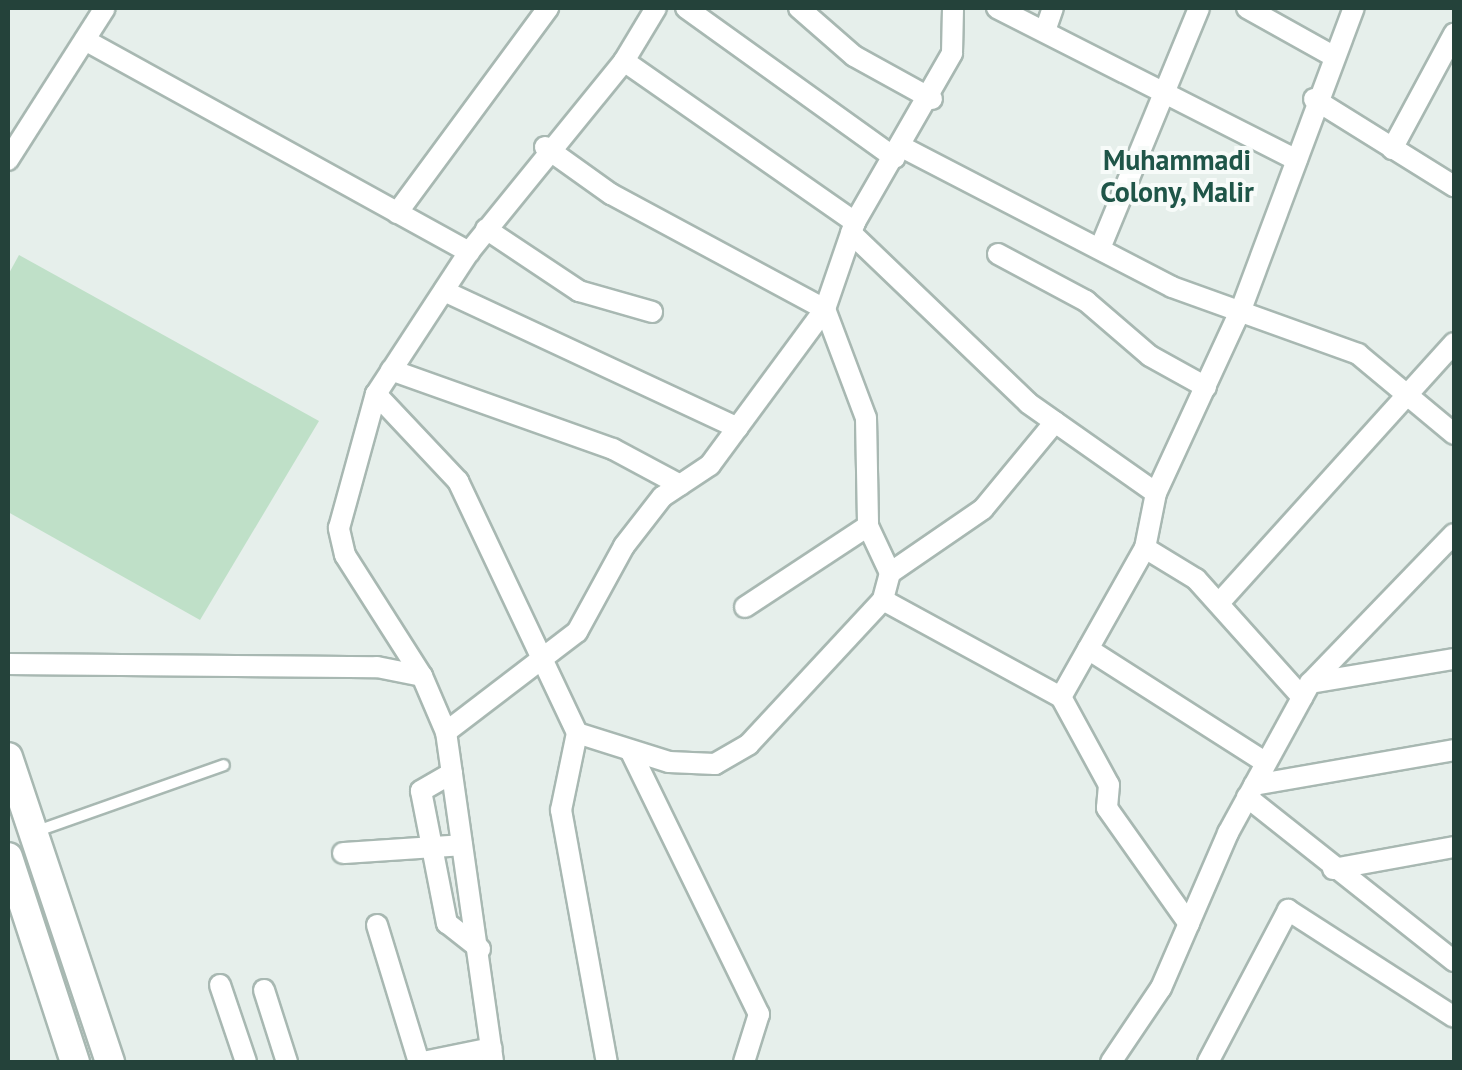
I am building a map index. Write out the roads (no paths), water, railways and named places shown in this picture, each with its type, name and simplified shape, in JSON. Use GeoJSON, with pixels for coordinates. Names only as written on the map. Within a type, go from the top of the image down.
{"type":"FeatureCollection","features":[{"type":"Feature","properties":{"kind":"main road"},"geometry":{"type":"LineString","coordinates":[[8,757],[110,1062]]}},
{"type":"Feature","properties":{"kind":"main road"},"geometry":{"type":"LineString","coordinates":[[8,857],[76,1062]]}},
{"type":"Feature","properties":{"kind":"main road"},"geometry":{"type":"LineString","coordinates":[[30,925],[59,914]]}},
{"type":"Feature","properties":{"kind":"street"},"geometry":{"type":"LineString","coordinates":[[8,160],[104,8]]}},
{"type":"Feature","properties":{"kind":"street"},"geometry":{"type":"LineString","coordinates":[[397,213],[548,8]]}},
{"type":"Feature","properties":{"kind":"street"},"geometry":{"type":"LineString","coordinates":[[377,925],[421,1062],[493,1055],[446,732],[422,676],[341,544],[376,394],[469,252],[545,147],[624,62],[656,8]]}},
{"type":"Feature","properties":{"kind":"street"},"geometry":{"type":"LineString","coordinates":[[686,8],[898,152],[1100,246],[1172,287],[1242,307],[1358,354],[1454,434]]}},
{"type":"Feature","properties":{"kind":"street"},"geometry":{"type":"LineString","coordinates":[[798,8],[854,56],[932,99]]}},
{"type":"Feature","properties":{"kind":"street"},"geometry":{"type":"LineString","coordinates":[[446,732],[544,664],[576,632],[624,546],[680,486],[710,465],[825,309],[853,228],[932,99],[952,53],[953,8]]}},
{"type":"Feature","properties":{"kind":"street"},"geometry":{"type":"LineString","coordinates":[[997,8],[1162,88],[1226,130],[1297,160]]}},
{"type":"Feature","properties":{"kind":"street"},"geometry":{"type":"LineString","coordinates":[[1045,31],[1053,8]]}},
{"type":"Feature","properties":{"kind":"street"},"geometry":{"type":"LineString","coordinates":[[1100,246],[1162,88],[1199,8]]}},
{"type":"Feature","properties":{"kind":"street"},"geometry":{"type":"LineString","coordinates":[[1247,8],[1333,56]]}},
{"type":"Feature","properties":{"kind":"street"},"geometry":{"type":"LineString","coordinates":[[1061,697],[1145,548],[1156,493],[1242,307],[1297,160],[1314,99],[1354,8]]}},
{"type":"Feature","properties":{"kind":"street"},"geometry":{"type":"LineString","coordinates":[[1392,149],[1454,34]]}},
{"type":"Feature","properties":{"kind":"street"},"geometry":{"type":"LineString","coordinates":[[84,40],[469,252]]}},
{"type":"Feature","properties":{"kind":"street"},"geometry":{"type":"LineString","coordinates":[[624,62],[853,228],[1054,422],[1156,493]]}},
{"type":"Feature","properties":{"kind":"street"},"geometry":{"type":"LineString","coordinates":[[1314,99],[1454,183]]}},
{"type":"Feature","properties":{"kind":"street"},"geometry":{"type":"LineString","coordinates":[[545,147],[611,194],[825,309],[866,418],[868,526],[890,572],[883,600],[749,744],[714,764],[632,752],[576,733]]}},
{"type":"Feature","properties":{"kind":"street"},"geometry":{"type":"LineString","coordinates":[[486,229],[579,291],[652,312]]}},
{"type":"Feature","properties":{"kind":"street"},"geometry":{"type":"LineString","coordinates":[[998,254],[1086,301],[1150,356],[1206,387]]}},
{"type":"Feature","properties":{"kind":"street"},"geometry":{"type":"LineString","coordinates":[[444,291],[738,428]]}},
{"type":"Feature","properties":{"kind":"street"},"geometry":{"type":"LineString","coordinates":[[1220,602],[1454,343]]}},
{"type":"Feature","properties":{"kind":"street"},"geometry":{"type":"LineString","coordinates":[[391,370],[613,449],[680,486]]}},
{"type":"Feature","properties":{"kind":"street"},"geometry":{"type":"LineString","coordinates":[[376,394],[458,481],[576,733],[561,810],[607,1062]]}},
{"type":"Feature","properties":{"kind":"street"},"geometry":{"type":"LineString","coordinates":[[890,572],[983,509],[1054,422]]}},
{"type":"Feature","properties":{"kind":"street"},"geometry":{"type":"LineString","coordinates":[[745,607],[868,526]]}},
{"type":"Feature","properties":{"kind":"street"},"geometry":{"type":"LineString","coordinates":[[1110,1062],[1161,988],[1251,791],[1306,690],[1454,534]]}},
{"type":"Feature","properties":{"kind":"street"},"geometry":{"type":"LineString","coordinates":[[1145,548],[1220,602],[1306,690]]}},
{"type":"Feature","properties":{"kind":"street"},"geometry":{"type":"LineString","coordinates":[[1426,564],[1454,563]]}},
{"type":"Feature","properties":{"kind":"street"},"geometry":{"type":"LineString","coordinates":[[883,600],[1061,697],[1109,785],[1107,808],[1188,924]]}},
{"type":"Feature","properties":{"kind":"street"},"geometry":{"type":"LineString","coordinates":[[1088,649],[1266,763]]}},
{"type":"Feature","properties":{"kind":"street"},"geometry":{"type":"LineString","coordinates":[[1306,690],[1454,660]]}},
{"type":"Feature","properties":{"kind":"street"},"geometry":{"type":"LineString","coordinates":[[8,664],[376,667],[422,676]]}},
{"type":"Feature","properties":{"kind":"street"},"geometry":{"type":"LineString","coordinates":[[1251,791],[1454,750]]}},
{"type":"Feature","properties":{"kind":"street"},"geometry":{"type":"LineString","coordinates":[[632,752],[758,1014],[744,1062]]}},
{"type":"Feature","properties":{"kind":"street"},"geometry":{"type":"LineString","coordinates":[[452,773],[421,790],[446,923],[480,949]]}},
{"type":"Feature","properties":{"kind":"street"},"geometry":{"type":"LineString","coordinates":[[1251,791],[1333,869],[1454,961]]}},
{"type":"Feature","properties":{"kind":"street"},"geometry":{"type":"LineString","coordinates":[[343,853],[462,844]]}},
{"type":"Feature","properties":{"kind":"street"},"geometry":{"type":"LineString","coordinates":[[1333,869],[1454,847]]}},
{"type":"Feature","properties":{"kind":"street"},"geometry":{"type":"LineString","coordinates":[[1208,1062],[1288,910],[1454,1017]]}},
{"type":"Feature","properties":{"kind":"street"},"geometry":{"type":"LineString","coordinates":[[1428,942],[1454,938]]}},
{"type":"Feature","properties":{"kind":"street"},"geometry":{"type":"LineString","coordinates":[[220,985],[246,1062]]}},
{"type":"Feature","properties":{"kind":"street"},"geometry":{"type":"LineString","coordinates":[[264,990],[286,1062]]}},
{"type":"Feature","properties":{"kind":"lane"},"geometry":{"type":"LineString","coordinates":[[31,834],[224,765]]}},
{"type":"Feature","properties":{"kind":"district","name":"Muhammadi Colony, Malir"},"geometry":{"type":"Point","coordinates":[1177,176]}}]}
